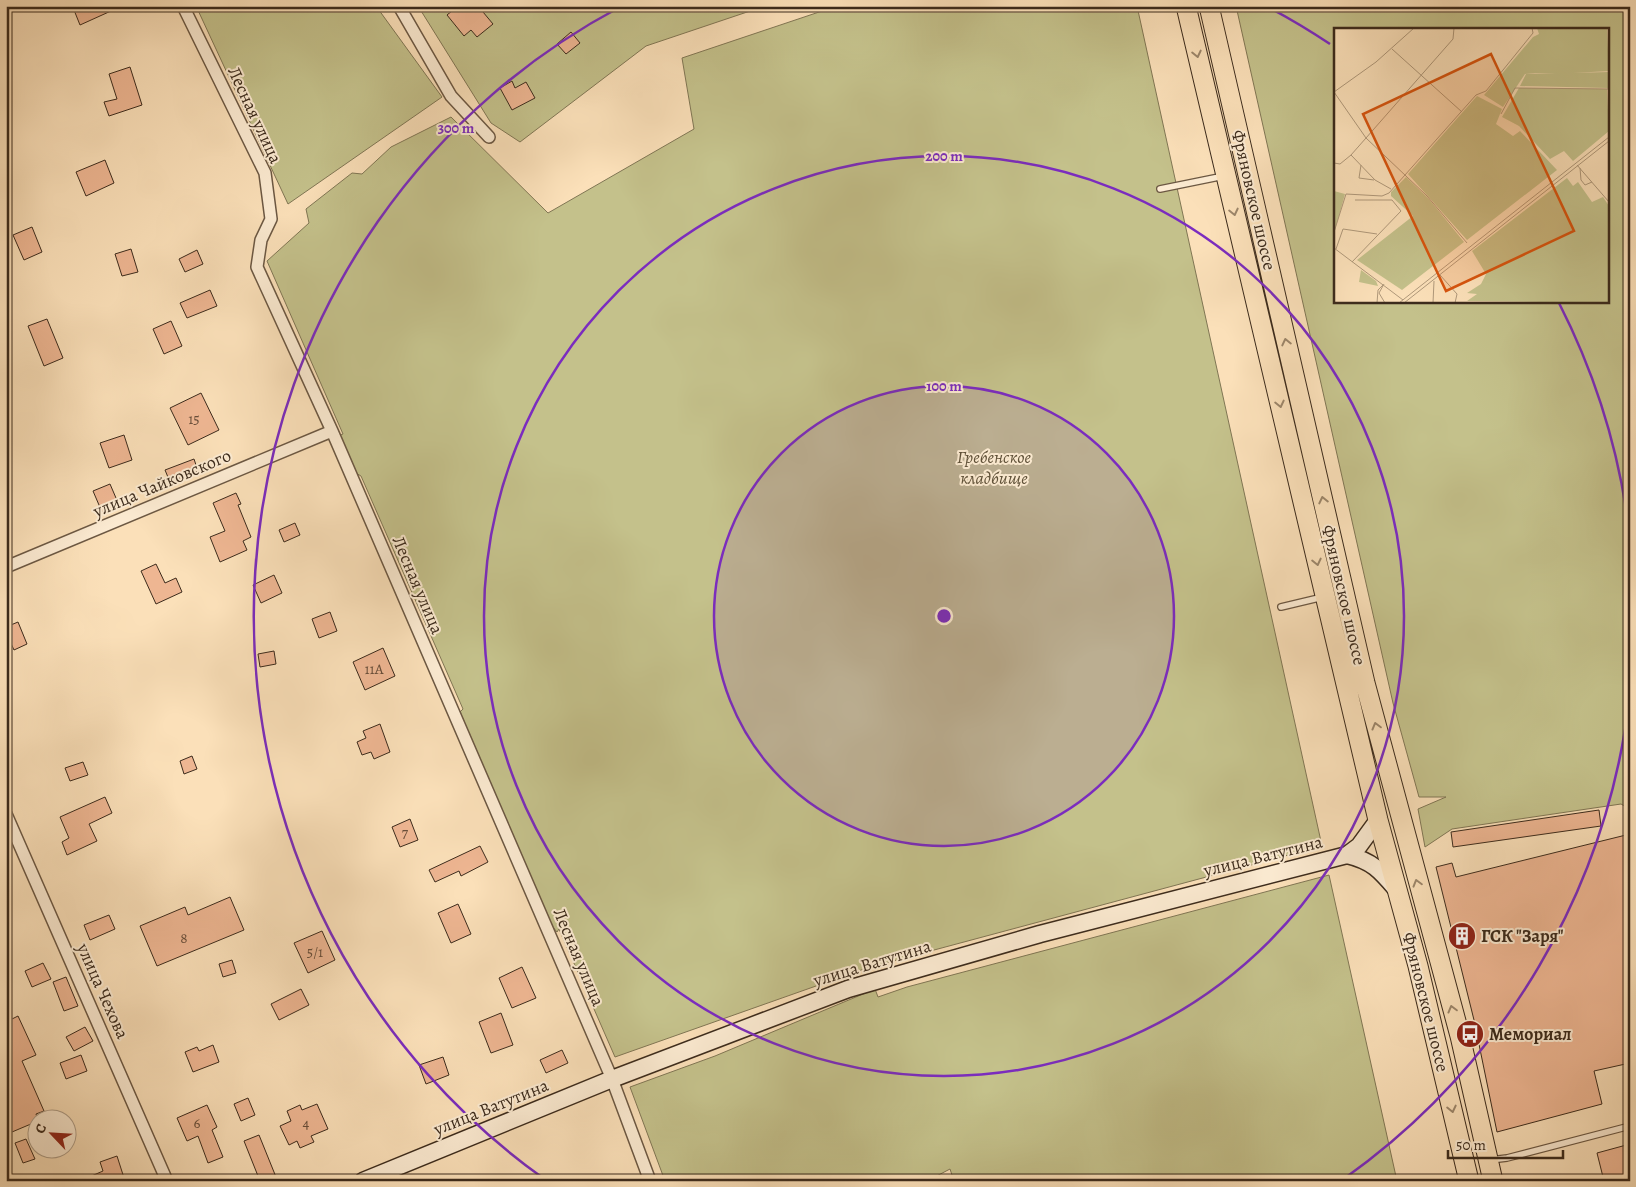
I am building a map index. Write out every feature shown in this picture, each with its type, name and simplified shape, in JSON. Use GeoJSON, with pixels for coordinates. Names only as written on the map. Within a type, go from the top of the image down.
{"type":"FeatureCollection","features":[{"type":"Feature","properties":{"kind":"main road","name":"Фряновское шоссе"},"geometry":{"type":"LineString","coordinates":[[1186,6],[1378,820],[1398,892],[1469,1181]]}},
{"type":"Feature","properties":{"kind":"main road","name":"Фряновское шоссе"},"geometry":{"type":"LineString","coordinates":[[1210,6],[1365,683],[1460,1036],[1488,1160],[1495,1181]]}},
{"type":"Feature","properties":{"kind":"street","name":"Лесная улица"},"geometry":{"type":"LineString","coordinates":[[183,6],[264,173],[271,219],[261,240],[257,267],[332,431],[612,1080],[650,1181]]}},
{"type":"Feature","properties":{"kind":"street"},"geometry":{"type":"LineString","coordinates":[[399,6],[451,96],[489,137]]}},
{"type":"Feature","properties":{"kind":"street","name":"улица Чайковского"},"geometry":{"type":"LineString","coordinates":[[6,567],[332,431]]}},
{"type":"Feature","properties":{"kind":"street","name":"улица Чехова"},"geometry":{"type":"LineString","coordinates":[[6,814],[167,1181]]}},
{"type":"Feature","properties":{"kind":"street"},"geometry":{"type":"LineString","coordinates":[[1347,855],[1359,846],[1378,820]]}},
{"type":"Feature","properties":{"kind":"street","name":"улица Ватутина"},"geometry":{"type":"LineString","coordinates":[[363,1181],[612,1080],[848,989],[1040,934],[1347,855],[1362,859],[1380,869],[1398,892]]}},
{"type":"Feature","properties":{"kind":"lane"},"geometry":{"type":"LineString","coordinates":[[1160,189],[1226,176]]}},
{"type":"Feature","properties":{"kind":"lane"},"geometry":{"type":"LineString","coordinates":[[1281,607],[1325,596]]}},
{"type":"Feature","properties":{"kind":"lane"},"geometry":{"type":"LineString","coordinates":[[1488,1160],[1507,1158],[1630,1126]]}},
{"type":"Feature","properties":{"kind":"green space"},"geometry":{"type":"Polygon","coordinates":[[[196,6],[376,6],[442,97],[288,204],[196,6]]]}},
{"type":"Feature","properties":{"kind":"green space"},"geometry":{"type":"Polygon","coordinates":[[[418,6],[765,6],[646,46],[520,142],[491,123],[418,6]]]}},
{"type":"Feature","properties":{"kind":"green space","name":"Гребенское кладбище"},"geometry":{"type":"Polygon","coordinates":[[[837,6],[1137,6],[1322,846],[867,968],[615,1057],[559,929],[557,932],[552,926],[460,712],[463,709],[361,476],[354,472],[338,436],[343,434],[267,261],[309,223],[306,209],[352,173],[362,174],[391,147],[451,117],[548,213],[694,129],[682,58],[837,6]]]}},
{"type":"Feature","properties":{"kind":"green space"},"geometry":{"type":"Polygon","coordinates":[[[1236,6],[1630,6],[1630,809],[1621,804],[1452,829],[1425,847],[1418,809],[1446,797],[1419,797],[1393,703],[1236,6]]]}},
{"type":"Feature","properties":{"kind":"green space"},"geometry":{"type":"Polygon","coordinates":[[[1329,875],[1397,1181],[954,1181],[950,1169],[927,1181],[665,1181],[630,1087],[715,1056],[875,989],[878,997],[907,987],[1329,875]]]}},
{"type":"Feature","properties":{"kind":"building"},"geometry":{"type":"Polygon","coordinates":[[[81,6],[122,6],[80,25],[74,10],[81,6]]]}},
{"type":"Feature","properties":{"kind":"building"},"geometry":{"type":"Polygon","coordinates":[[[458,6],[478,6],[493,24],[477,37],[471,30],[464,36],[447,15],[458,6]]]}},
{"type":"Feature","properties":{"kind":"building"},"geometry":{"type":"Polygon","coordinates":[[[571,32],[580,43],[566,54],[557,44],[571,32]]]}},
{"type":"Feature","properties":{"kind":"building"},"geometry":{"type":"Polygon","coordinates":[[[130,67],[142,105],[109,116],[104,102],[117,99],[109,74],[130,67]]]}},
{"type":"Feature","properties":{"kind":"building"},"geometry":{"type":"Polygon","coordinates":[[[512,81],[515,88],[526,82],[535,98],[512,110],[500,88],[512,81]]]}},
{"type":"Feature","properties":{"kind":"building"},"geometry":{"type":"Polygon","coordinates":[[[105,160],[114,183],[86,196],[76,172],[105,160]]]}},
{"type":"Feature","properties":{"kind":"building"},"geometry":{"type":"Polygon","coordinates":[[[32,227],[42,252],[24,260],[13,235],[32,227]]]}},
{"type":"Feature","properties":{"kind":"building"},"geometry":{"type":"Polygon","coordinates":[[[131,249],[138,272],[122,276],[115,254],[131,249]]]}},
{"type":"Feature","properties":{"kind":"building"},"geometry":{"type":"Polygon","coordinates":[[[197,250],[203,264],[185,272],[179,259],[197,250]]]}},
{"type":"Feature","properties":{"kind":"building"},"geometry":{"type":"Polygon","coordinates":[[[210,290],[217,306],[187,318],[180,303],[210,290]]]}},
{"type":"Feature","properties":{"kind":"building"},"geometry":{"type":"Polygon","coordinates":[[[47,319],[63,358],[44,366],[28,326],[47,319]]]}},
{"type":"Feature","properties":{"kind":"building"},"geometry":{"type":"Polygon","coordinates":[[[171,321],[182,346],[164,354],[153,329],[171,321]]]}},
{"type":"Feature","properties":{"kind":"building"},"geometry":{"type":"Polygon","coordinates":[[[201,393],[219,430],[188,445],[170,408],[201,393]]]}},
{"type":"Feature","properties":{"kind":"building"},"geometry":{"type":"Polygon","coordinates":[[[124,435],[132,460],[109,468],[100,443],[124,435]]]}},
{"type":"Feature","properties":{"kind":"building"},"geometry":{"type":"Polygon","coordinates":[[[194,459],[198,471],[170,482],[165,470],[194,459]]]}},
{"type":"Feature","properties":{"kind":"building"},"geometry":{"type":"Polygon","coordinates":[[[110,484],[119,505],[102,512],[93,491],[110,484]]]}},
{"type":"Feature","properties":{"kind":"building"},"geometry":{"type":"Polygon","coordinates":[[[236,493],[241,504],[238,505],[251,537],[243,541],[247,550],[220,562],[210,537],[225,531],[213,503],[236,493]]]}},
{"type":"Feature","properties":{"kind":"building"},"geometry":{"type":"Polygon","coordinates":[[[295,523],[300,535],[284,542],[279,530],[295,523]]]}},
{"type":"Feature","properties":{"kind":"building"},"geometry":{"type":"Polygon","coordinates":[[[156,564],[165,583],[176,578],[182,592],[156,604],[141,571],[156,564]]]}},
{"type":"Feature","properties":{"kind":"building"},"geometry":{"type":"Polygon","coordinates":[[[274,575],[282,593],[261,603],[253,585],[274,575]]]}},
{"type":"Feature","properties":{"kind":"building"},"geometry":{"type":"Polygon","coordinates":[[[330,612],[337,631],[319,638],[312,619],[330,612]]]}},
{"type":"Feature","properties":{"kind":"building"},"geometry":{"type":"Polygon","coordinates":[[[18,622],[27,644],[14,650],[6,633],[6,627],[18,622]]]}},
{"type":"Feature","properties":{"kind":"building"},"geometry":{"type":"Polygon","coordinates":[[[383,648],[395,676],[365,690],[353,662],[383,648]]]}},
{"type":"Feature","properties":{"kind":"building"},"geometry":{"type":"Polygon","coordinates":[[[274,651],[276,664],[260,667],[258,654],[274,651]]]}},
{"type":"Feature","properties":{"kind":"building"},"geometry":{"type":"Polygon","coordinates":[[[380,724],[390,752],[374,759],[371,752],[362,755],[357,742],[366,738],[363,731],[380,724]]]}},
{"type":"Feature","properties":{"kind":"building"},"geometry":{"type":"Polygon","coordinates":[[[192,756],[197,769],[184,774],[180,761],[192,756]]]}},
{"type":"Feature","properties":{"kind":"building"},"geometry":{"type":"Polygon","coordinates":[[[83,762],[88,775],[70,781],[65,768],[83,762]]]}},
{"type":"Feature","properties":{"kind":"building"},"geometry":{"type":"Polygon","coordinates":[[[105,797],[112,813],[89,824],[97,841],[67,855],[62,842],[69,838],[60,817],[105,797]]]}},
{"type":"Feature","properties":{"kind":"building"},"geometry":{"type":"Polygon","coordinates":[[[1599,810],[1601,826],[1453,847],[1451,832],[1599,810]]]}},
{"type":"Feature","properties":{"kind":"building"},"geometry":{"type":"Polygon","coordinates":[[[410,819],[418,840],[400,847],[392,827],[410,819]]]}},
{"type":"Feature","properties":{"kind":"building"},"geometry":{"type":"Polygon","coordinates":[[[1626,835],[1630,850],[1630,1063],[1594,1071],[1602,1104],[1497,1132],[1474,1020],[1436,867],[1452,863],[1456,877],[1626,835]]]}},
{"type":"Feature","properties":{"kind":"building"},"geometry":{"type":"Polygon","coordinates":[[[480,846],[488,862],[461,876],[459,871],[435,882],[429,870],[480,846]]]}},
{"type":"Feature","properties":{"kind":"building"},"geometry":{"type":"Polygon","coordinates":[[[230,897],[244,930],[157,966],[140,926],[185,907],[188,915],[230,897]]]}},
{"type":"Feature","properties":{"kind":"building"},"geometry":{"type":"Polygon","coordinates":[[[458,904],[471,934],[451,943],[438,913],[458,904]]]}},
{"type":"Feature","properties":{"kind":"building"},"geometry":{"type":"Polygon","coordinates":[[[109,915],[115,929],[90,940],[84,925],[109,915]]]}},
{"type":"Feature","properties":{"kind":"building"},"geometry":{"type":"Polygon","coordinates":[[[322,931],[335,960],[308,973],[294,943],[322,931]]]}},
{"type":"Feature","properties":{"kind":"building"},"geometry":{"type":"Polygon","coordinates":[[[232,960],[236,973],[223,977],[219,964],[232,960]]]}},
{"type":"Feature","properties":{"kind":"building"},"geometry":{"type":"Polygon","coordinates":[[[43,963],[51,979],[32,987],[25,971],[43,963]]]}},
{"type":"Feature","properties":{"kind":"building"},"geometry":{"type":"Polygon","coordinates":[[[522,967],[536,998],[512,1008],[499,978],[522,967]]]}},
{"type":"Feature","properties":{"kind":"building"},"geometry":{"type":"Polygon","coordinates":[[[66,977],[78,1006],[64,1011],[53,982],[66,977]]]}},
{"type":"Feature","properties":{"kind":"building"},"geometry":{"type":"Polygon","coordinates":[[[301,989],[309,1005],[279,1020],[271,1004],[301,989]]]}},
{"type":"Feature","properties":{"kind":"building"},"geometry":{"type":"Polygon","coordinates":[[[501,1013],[513,1045],[491,1053],[479,1022],[501,1013]]]}},
{"type":"Feature","properties":{"kind":"building"},"geometry":{"type":"Polygon","coordinates":[[[18,1016],[36,1055],[22,1061],[44,1110],[28,1110],[28,1125],[12,1132],[6,1118],[6,1022],[18,1016]]]}},
{"type":"Feature","properties":{"kind":"building"},"geometry":{"type":"Polygon","coordinates":[[[85,1027],[93,1041],[74,1051],[66,1037],[85,1027]]]}},
{"type":"Feature","properties":{"kind":"building"},"geometry":{"type":"Polygon","coordinates":[[[213,1045],[219,1062],[193,1072],[185,1052],[197,1047],[199,1051],[213,1045]]]}},
{"type":"Feature","properties":{"kind":"building"},"geometry":{"type":"Polygon","coordinates":[[[562,1050],[568,1063],[546,1073],[540,1060],[562,1050]]]}},
{"type":"Feature","properties":{"kind":"building"},"geometry":{"type":"Polygon","coordinates":[[[81,1055],[87,1071],[66,1079],[60,1063],[81,1055]]]}},
{"type":"Feature","properties":{"kind":"building"},"geometry":{"type":"Polygon","coordinates":[[[443,1057],[449,1075],[426,1084],[419,1065],[443,1057]]]}},
{"type":"Feature","properties":{"kind":"building"},"geometry":{"type":"Polygon","coordinates":[[[248,1098],[255,1115],[241,1121],[234,1104],[248,1098]]]}},
{"type":"Feature","properties":{"kind":"building"},"geometry":{"type":"Polygon","coordinates":[[[317,1104],[328,1129],[311,1136],[314,1142],[300,1148],[297,1141],[289,1145],[280,1126],[291,1121],[287,1111],[300,1105],[302,1110],[317,1104]]]}},
{"type":"Feature","properties":{"kind":"building"},"geometry":{"type":"Polygon","coordinates":[[[207,1105],[217,1127],[212,1130],[223,1157],[208,1163],[198,1136],[187,1141],[177,1118],[207,1105]]]}},
{"type":"Feature","properties":{"kind":"building"},"geometry":{"type":"Polygon","coordinates":[[[259,1135],[276,1177],[267,1181],[260,1181],[244,1141],[259,1135]]]}},
{"type":"Feature","properties":{"kind":"building"},"geometry":{"type":"Polygon","coordinates":[[[26,1139],[28,1143],[28,1160],[32,1160],[23,1163],[15,1143],[26,1139]]]}},
{"type":"Feature","properties":{"kind":"building"},"geometry":{"type":"Polygon","coordinates":[[[1630,1144],[1630,1181],[1604,1181],[1597,1153],[1630,1144]]]}},
{"type":"Feature","properties":{"kind":"building"},"geometry":{"type":"Polygon","coordinates":[[[117,1156],[125,1181],[80,1181],[103,1171],[100,1162],[117,1156]]]}},
{"type":"Feature","properties":{"kind":"place","name":"ГСК \"Заря\""},"geometry":{"type":"Point","coordinates":[1462,936]}},
{"type":"Feature","properties":{"kind":"place","name":"Мемориал"},"geometry":{"type":"Point","coordinates":[1470,1034]}}]}
